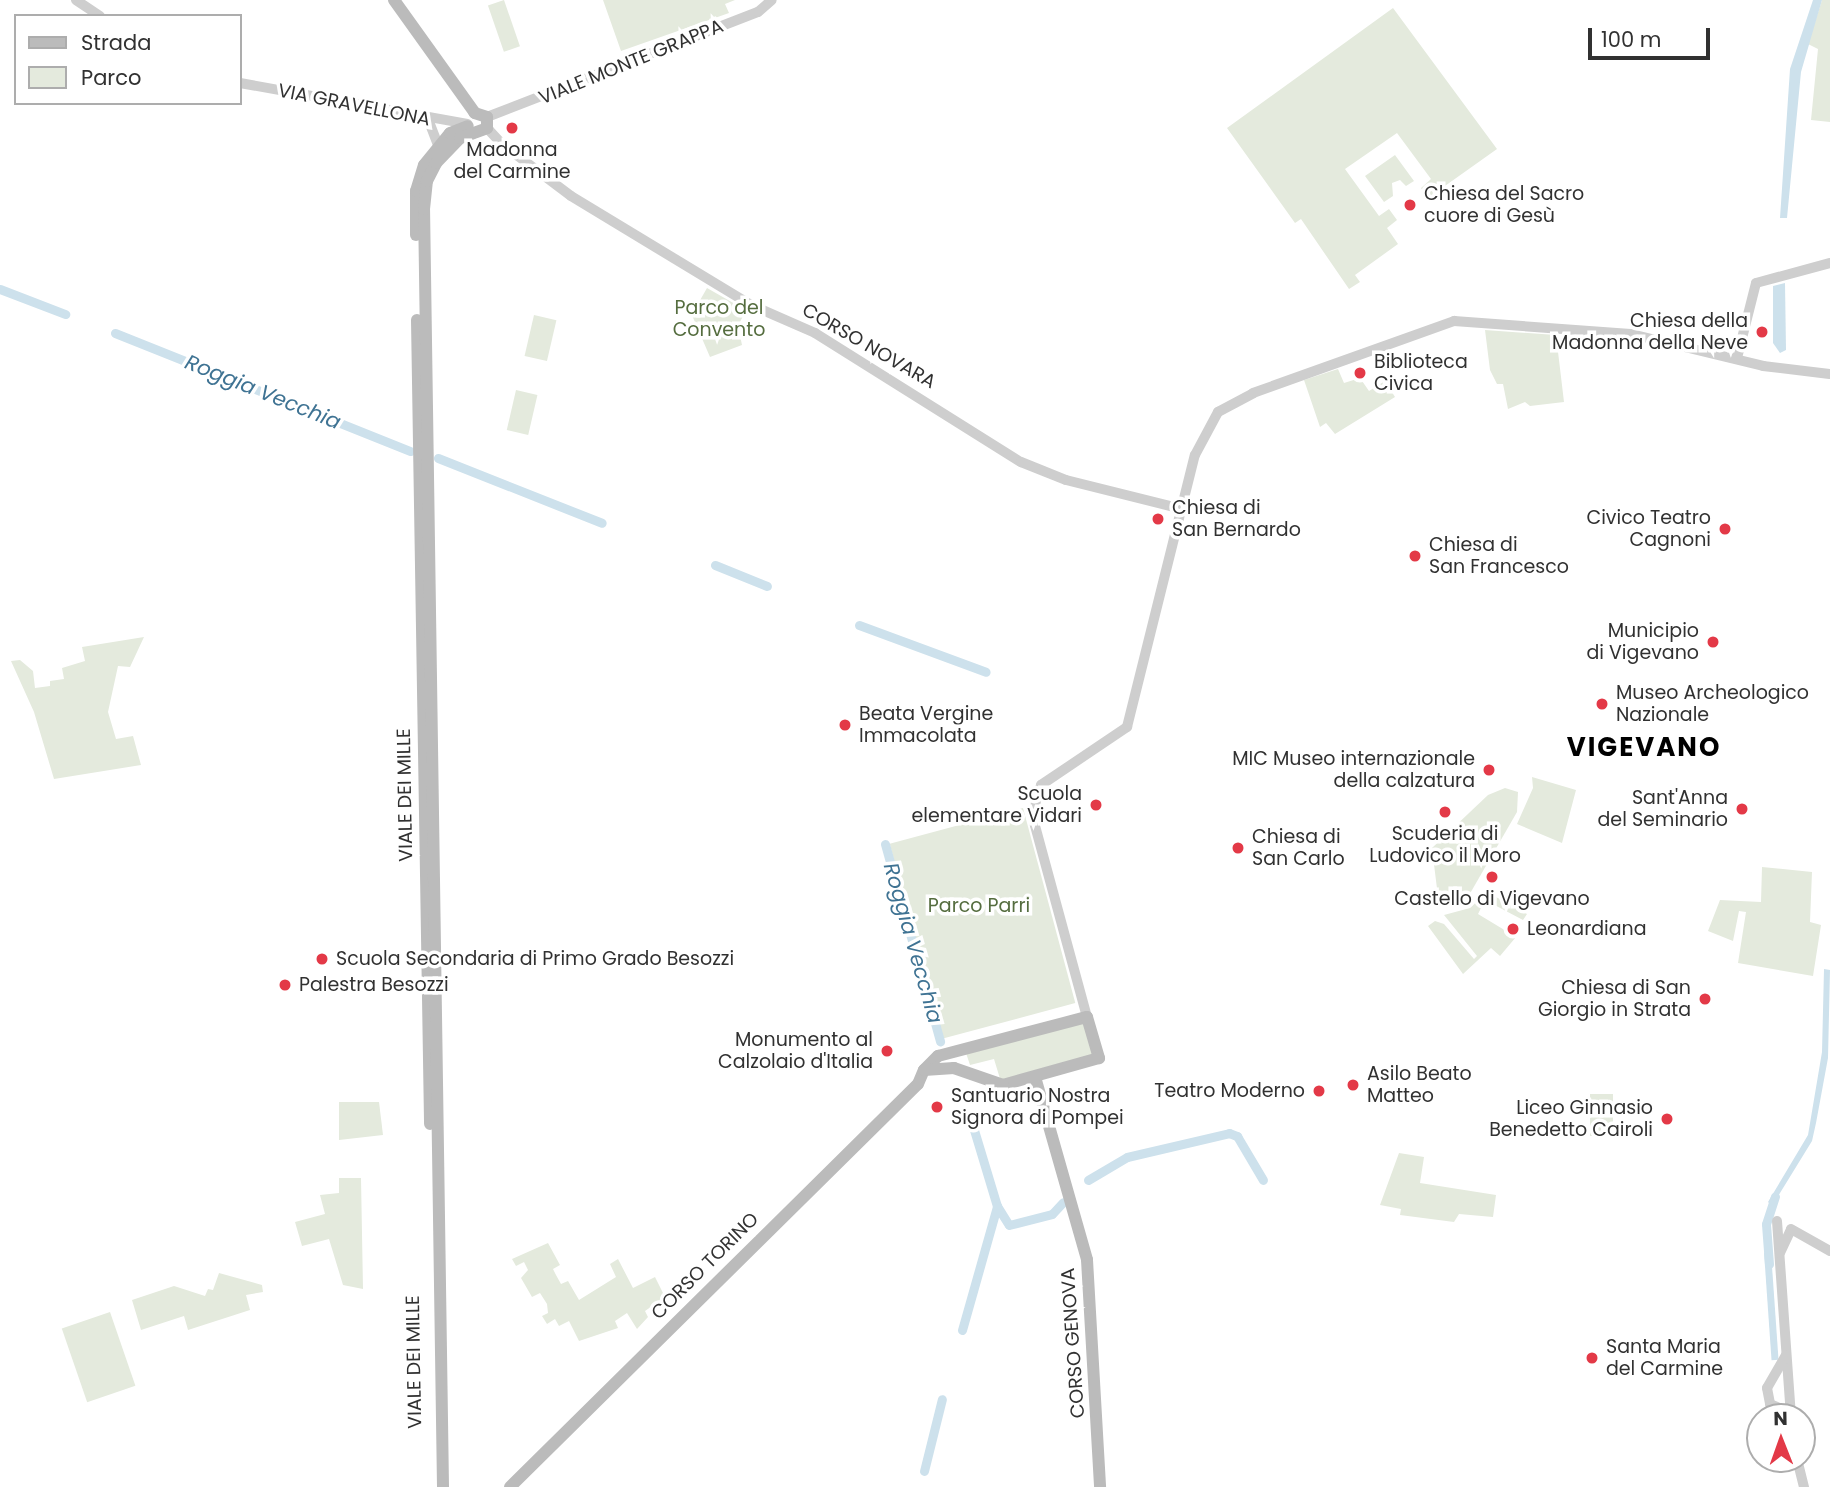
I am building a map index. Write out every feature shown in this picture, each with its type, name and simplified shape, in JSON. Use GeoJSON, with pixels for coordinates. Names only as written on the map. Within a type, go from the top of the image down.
{"type":"FeatureCollection","features":[{"type":"Feature","properties":{"kind":"main road","name":"CORSO NOVARA"},"geometry":{"type":"LineString","coordinates":[[394,0],[477,123]]}},
{"type":"Feature","properties":{"kind":"main road","name":"VIALE DEI MILLE"},"geometry":{"type":"LineString","coordinates":[[443,1487],[424,454],[415,206],[419,177],[438,145],[450,133],[477,123]]}},
{"type":"Feature","properties":{"kind":"main road","name":"VIALE DEI MILLE"},"geometry":{"type":"LineString","coordinates":[[435,1487],[424,454],[424,194],[436,163],[477,123]]}},
{"type":"Feature","properties":{"kind":"main road"},"geometry":{"type":"LineString","coordinates":[[1087,1017],[1099,1058],[1003,1086],[965,1071],[923,1070],[938,1056],[1087,1017]]}},
{"type":"Feature","properties":{"kind":"main road"},"geometry":{"type":"LineString","coordinates":[[963,1049],[965,1071]]}},
{"type":"Feature","properties":{"kind":"main road","name":"CORSO TORINO"},"geometry":{"type":"LineString","coordinates":[[510,1487],[918,1084],[923,1070]]}},
{"type":"Feature","properties":{"kind":"main road","name":"CORSO GENOVA"},"geometry":{"type":"LineString","coordinates":[[1035,1077],[1087,1260],[1100,1487]]}},
{"type":"Feature","properties":{"kind":"street"},"geometry":{"type":"LineString","coordinates":[[76,0],[97,14]]}},
{"type":"Feature","properties":{"kind":"street","name":"VIALE MONTE GRAPPA"},"geometry":{"type":"LineString","coordinates":[[477,123],[758,12],[772,0]]}},
{"type":"Feature","properties":{"kind":"street","name":"VIA GRAVELLONA"},"geometry":{"type":"LineString","coordinates":[[242,83],[428,119],[477,123]]}},
{"type":"Feature","properties":{"kind":"street"},"geometry":{"type":"LineString","coordinates":[[428,119],[438,145]]}},
{"type":"Feature","properties":{"kind":"street","name":"CORSO NOVARA"},"geometry":{"type":"LineString","coordinates":[[477,123],[571,196],[751,305],[815,333],[1021,461],[1066,480],[1182,509]]}},
{"type":"Feature","properties":{"kind":"street"},"geometry":{"type":"LineString","coordinates":[[1737,358],[1756,283],[1830,264]]}},
{"type":"Feature","properties":{"kind":"street"},"geometry":{"type":"LineString","coordinates":[[1087,1017],[1035,825],[1041,785],[1127,727],[1195,455],[1218,412],[1253,393],[1445,322],[1631,334],[1737,358],[1830,374]]}},
{"type":"Feature","properties":{"kind":"street"},"geometry":{"type":"LineString","coordinates":[[1777,1222],[1786,1355],[1784,1375],[1790,1403]]}},
{"type":"Feature","properties":{"kind":"street"},"geometry":{"type":"LineString","coordinates":[[1779,1257],[1791,1229],[1830,1251]]}},
{"type":"Feature","properties":{"kind":"street"},"geometry":{"type":"LineString","coordinates":[[1767,1388],[1784,1375]]}},
{"type":"Feature","properties":{"kind":"street"},"geometry":{"type":"LineString","coordinates":[[1767,1388],[1775,1396],[1790,1395]]}},
{"type":"Feature","properties":{"kind":"street"},"geometry":{"type":"LineString","coordinates":[[1767,1388],[1767,1400],[1772,1403]]}},
{"type":"Feature","properties":{"kind":"green space"},"geometry":{"type":"Polygon","coordinates":[[[504,0],[520,46],[504,52],[488,6],[504,0]]]}},
{"type":"Feature","properties":{"kind":"green space"},"geometry":{"type":"Polygon","coordinates":[[[603,0],[735,0],[725,4],[729,13],[621,51],[603,0]]]}},
{"type":"Feature","properties":{"kind":"green space"},"geometry":{"type":"Polygon","coordinates":[[[1822,0],[1830,0],[1830,122],[1811,120],[1818,49],[1808,44],[1822,0]]]}},
{"type":"Feature","properties":{"kind":"green space"},"geometry":{"type":"Polygon","coordinates":[[[1393,8],[1497,149],[1428,198],[1421,188],[1431,179],[1397,133],[1345,169],[1379,216],[1389,209],[1397,220],[1387,228],[1398,244],[1355,275],[1360,282],[1349,289],[1301,219],[1295,223],[1227,128],[1393,8]]]}},
{"type":"Feature","properties":{"kind":"green space"},"geometry":{"type":"Polygon","coordinates":[[[1395,155],[1414,181],[1406,186],[1400,180],[1392,183],[1393,196],[1384,202],[1365,176],[1395,155]]]}},
{"type":"Feature","properties":{"kind":"green space","name":"Parco del Convento"},"geometry":{"type":"Polygon","coordinates":[[[707,288],[742,308],[744,314],[738,326],[742,345],[710,357],[688,306],[699,302],[707,288]]]}},
{"type":"Feature","properties":{"kind":"green space"},"geometry":{"type":"Polygon","coordinates":[[[534,315],[556,320],[547,361],[525,356],[534,315]]]}},
{"type":"Feature","properties":{"kind":"green space"},"geometry":{"type":"Polygon","coordinates":[[[1485,330],[1556,335],[1564,402],[1530,406],[1525,402],[1508,409],[1503,384],[1497,384],[1490,370],[1485,330]]]}},
{"type":"Feature","properties":{"kind":"green space"},"geometry":{"type":"Polygon","coordinates":[[[1338,369],[1344,383],[1360,378],[1369,391],[1385,381],[1395,397],[1335,434],[1326,423],[1320,427],[1304,380],[1338,369]]]}},
{"type":"Feature","properties":{"kind":"green space"},"geometry":{"type":"Polygon","coordinates":[[[516,390],[537,395],[528,435],[507,430],[516,390]]]}},
{"type":"Feature","properties":{"kind":"green space"},"geometry":{"type":"Polygon","coordinates":[[[144,637],[130,667],[118,666],[108,712],[116,739],[133,736],[141,765],[54,779],[34,712],[11,661],[20,660],[33,671],[35,688],[50,686],[50,681],[64,679],[62,668],[85,661],[82,647],[144,637]]]}},
{"type":"Feature","properties":{"kind":"green space"},"geometry":{"type":"Polygon","coordinates":[[[1532,777],[1576,790],[1562,843],[1517,824],[1533,788],[1532,777]]]}},
{"type":"Feature","properties":{"kind":"green space"},"geometry":{"type":"Polygon","coordinates":[[[1505,788],[1518,792],[1517,812],[1468,897],[1452,906],[1439,905],[1432,848],[1488,795],[1505,788]]]}},
{"type":"Feature","properties":{"kind":"green space","name":"Parco Parri"},"geometry":{"type":"Polygon","coordinates":[[[1023,808],[1075,1003],[942,1039],[890,844],[1023,808]]]}},
{"type":"Feature","properties":{"kind":"green space"},"geometry":{"type":"Polygon","coordinates":[[[1762,867],[1812,872],[1810,922],[1821,925],[1813,976],[1738,963],[1746,912],[1739,911],[1733,941],[1708,931],[1720,900],[1761,902],[1762,867]]]}},
{"type":"Feature","properties":{"kind":"green space"},"geometry":{"type":"Polygon","coordinates":[[[1487,892],[1527,914],[1523,920],[1485,900],[1478,914],[1516,937],[1500,956],[1491,948],[1463,974],[1428,926],[1435,921],[1444,924],[1474,959],[1477,956],[1444,915],[1470,908],[1487,892]]]}},
{"type":"Feature","properties":{"kind":"green space"},"geometry":{"type":"Polygon","coordinates":[[[1084,1022],[1095,1056],[1001,1082],[994,1059],[970,1065],[966,1053],[1084,1022]]]}},
{"type":"Feature","properties":{"kind":"green space"},"geometry":{"type":"Polygon","coordinates":[[[1590,1094],[1613,1094],[1613,1136],[1590,1136],[1590,1094]]]}},
{"type":"Feature","properties":{"kind":"green space"},"geometry":{"type":"Polygon","coordinates":[[[339,1102],[379,1102],[383,1135],[339,1140],[339,1102]]]}},
{"type":"Feature","properties":{"kind":"green space"},"geometry":{"type":"Polygon","coordinates":[[[1399,1153],[1424,1157],[1420,1183],[1496,1195],[1493,1217],[1459,1214],[1454,1222],[1400,1215],[1401,1209],[1380,1205],[1399,1153]]]}},
{"type":"Feature","properties":{"kind":"green space"},"geometry":{"type":"Polygon","coordinates":[[[339,1178],[361,1178],[363,1289],[343,1285],[329,1239],[302,1246],[295,1222],[325,1214],[320,1195],[339,1193],[339,1178]]]}},
{"type":"Feature","properties":{"kind":"green space"},"geometry":{"type":"Polygon","coordinates":[[[548,1243],[560,1265],[553,1269],[556,1275],[561,1284],[568,1281],[579,1300],[616,1277],[610,1264],[618,1259],[633,1288],[655,1277],[665,1297],[645,1311],[648,1317],[637,1329],[627,1313],[615,1321],[618,1328],[579,1341],[569,1321],[559,1326],[555,1319],[547,1324],[542,1316],[548,1313],[547,1304],[540,1293],[532,1297],[521,1278],[528,1270],[524,1262],[516,1266],[512,1259],[548,1243]]]}},
{"type":"Feature","properties":{"kind":"green space"},"geometry":{"type":"Polygon","coordinates":[[[219,1273],[262,1285],[263,1292],[246,1295],[250,1310],[188,1330],[184,1316],[141,1330],[132,1300],[174,1286],[205,1296],[208,1289],[213,1290],[219,1273]]]}},
{"type":"Feature","properties":{"kind":"green space"},"geometry":{"type":"Polygon","coordinates":[[[110,1312],[135,1386],[87,1402],[62,1329],[110,1312]]]}},
{"type":"Feature","properties":{"kind":"water"},"geometry":{"type":"Polygon","coordinates":[[[1813,0],[1822,0],[1801,72],[1787,218],[1780,218],[1790,69],[1813,0]]]}},
{"type":"Feature","properties":{"kind":"water"},"geometry":{"type":"Polygon","coordinates":[[[1785,283],[1786,350],[1780,353],[1773,343],[1773,286],[1785,283]]]}},
{"type":"Feature","properties":{"kind":"water"},"geometry":{"type":"Polygon","coordinates":[[[1824,969],[1830,970],[1828,1058],[1816,1123],[1812,1141],[1772,1206],[1768,1202],[1808,1135],[1822,1052],[1824,969]]]}},
{"type":"Feature","properties":{"kind":"water"},"geometry":{"type":"Polygon","coordinates":[[[1764,1252],[1771,1252],[1779,1360],[1772,1360],[1764,1252]]]}},
{"type":"Feature","properties":{"kind":"waterway","name":"Roggia Vecchia"},"geometry":{"type":"LineString","coordinates":[[0,289],[65,314]]}},
{"type":"Feature","properties":{"kind":"waterway","name":"Roggia Vecchia"},"geometry":{"type":"LineString","coordinates":[[115,333],[410,451]]}},
{"type":"Feature","properties":{"kind":"waterway","name":"Roggia Vecchia"},"geometry":{"type":"LineString","coordinates":[[438,458],[602,523]]}},
{"type":"Feature","properties":{"kind":"waterway","name":"Roggia Vecchia"},"geometry":{"type":"LineString","coordinates":[[715,565],[767,586]]}},
{"type":"Feature","properties":{"kind":"waterway","name":"Roggia Vecchia"},"geometry":{"type":"LineString","coordinates":[[859,625],[986,672]]}},
{"type":"Feature","properties":{"kind":"waterway","name":"Roggia Vecchia"},"geometry":{"type":"LineString","coordinates":[[885,844],[940,1041]]}},
{"type":"Feature","properties":{"kind":"waterway","name":"Roggia Vecchia"},"geometry":{"type":"LineString","coordinates":[[971,1120],[997,1206],[1009,1225],[1052,1214],[1063,1202]]}},
{"type":"Feature","properties":{"kind":"waterway","name":"Roggia Vecchia"},"geometry":{"type":"LineString","coordinates":[[1088,1180],[1127,1157],[1229,1133],[1237,1136],[1263,1180]]}},
{"type":"Feature","properties":{"kind":"waterway"},"geometry":{"type":"LineString","coordinates":[[1769,1264],[1766,1224],[1775,1196]]}},
{"type":"Feature","properties":{"kind":"waterway"},"geometry":{"type":"LineString","coordinates":[[962,1330],[997,1206]]}},
{"type":"Feature","properties":{"kind":"waterway"},"geometry":{"type":"LineString","coordinates":[[924,1471],[942,1399]]}},
{"type":"Feature","properties":{"kind":"place","name":"Madonna del Carmine"},"geometry":{"type":"Point","coordinates":[512,128]}},
{"type":"Feature","properties":{"kind":"place","name":"Chiesa del Sacro cuore di Gesù"},"geometry":{"type":"Point","coordinates":[1410,205]}},
{"type":"Feature","properties":{"kind":"place","name":"Chiesa della Madonna della Neve"},"geometry":{"type":"Point","coordinates":[1762,332]}},
{"type":"Feature","properties":{"kind":"place","name":"Biblioteca Civica"},"geometry":{"type":"Point","coordinates":[1360,373]}},
{"type":"Feature","properties":{"kind":"place","name":"Chiesa di San Bernardo"},"geometry":{"type":"Point","coordinates":[1158,519]}},
{"type":"Feature","properties":{"kind":"place","name":"Civico Teatro Cagnoni"},"geometry":{"type":"Point","coordinates":[1725,529]}},
{"type":"Feature","properties":{"kind":"place","name":"Chiesa di San Francesco"},"geometry":{"type":"Point","coordinates":[1415,556]}},
{"type":"Feature","properties":{"kind":"place","name":"Municipio di Vigevano"},"geometry":{"type":"Point","coordinates":[1713,642]}},
{"type":"Feature","properties":{"kind":"place","name":"Museo Archeologico Nazionale"},"geometry":{"type":"Point","coordinates":[1602,704]}},
{"type":"Feature","properties":{"kind":"place","name":"Beata Vergine Immacolata"},"geometry":{"type":"Point","coordinates":[845,725]}},
{"type":"Feature","properties":{"kind":"place","name":"MIC Museo internazionale della calzatura"},"geometry":{"type":"Point","coordinates":[1489,770]}},
{"type":"Feature","properties":{"kind":"place","name":"Scuola elementare Vidari"},"geometry":{"type":"Point","coordinates":[1096,805]}},
{"type":"Feature","properties":{"kind":"place","name":"Sant'Anna del Seminario"},"geometry":{"type":"Point","coordinates":[1742,809]}},
{"type":"Feature","properties":{"kind":"place","name":"Scuderia di Ludovico il Moro"},"geometry":{"type":"Point","coordinates":[1445,812]}},
{"type":"Feature","properties":{"kind":"place","name":"Chiesa di San Carlo"},"geometry":{"type":"Point","coordinates":[1238,848]}},
{"type":"Feature","properties":{"kind":"place","name":"Castello di Vigevano"},"geometry":{"type":"Point","coordinates":[1492,877]}},
{"type":"Feature","properties":{"kind":"place","name":"Leonardiana"},"geometry":{"type":"Point","coordinates":[1513,929]}},
{"type":"Feature","properties":{"kind":"place","name":"Scuola Secondaria di Primo Grado Besozzi"},"geometry":{"type":"Point","coordinates":[322,959]}},
{"type":"Feature","properties":{"kind":"place","name":"Palestra Besozzi"},"geometry":{"type":"Point","coordinates":[285,985]}},
{"type":"Feature","properties":{"kind":"place","name":"Chiesa di San Giorgio in Strata"},"geometry":{"type":"Point","coordinates":[1705,999]}},
{"type":"Feature","properties":{"kind":"place","name":"Monumento al Calzolaio d'Italia"},"geometry":{"type":"Point","coordinates":[887,1051]}},
{"type":"Feature","properties":{"kind":"place","name":"Asilo Beato Matteo"},"geometry":{"type":"Point","coordinates":[1353,1085]}},
{"type":"Feature","properties":{"kind":"place","name":"Teatro Moderno"},"geometry":{"type":"Point","coordinates":[1319,1091]}},
{"type":"Feature","properties":{"kind":"place","name":"Santuario Nostra Signora di Pompei"},"geometry":{"type":"Point","coordinates":[937,1107]}},
{"type":"Feature","properties":{"kind":"place","name":"Liceo Ginnasio Benedetto Cairoli"},"geometry":{"type":"Point","coordinates":[1667,1119]}},
{"type":"Feature","properties":{"kind":"place","name":"Santa Maria del Carmine"},"geometry":{"type":"Point","coordinates":[1592,1358]}},
{"type":"Feature","properties":{"kind":"district","name":"VIGEVANO"},"geometry":{"type":"Point","coordinates":[1644,748]}}]}
